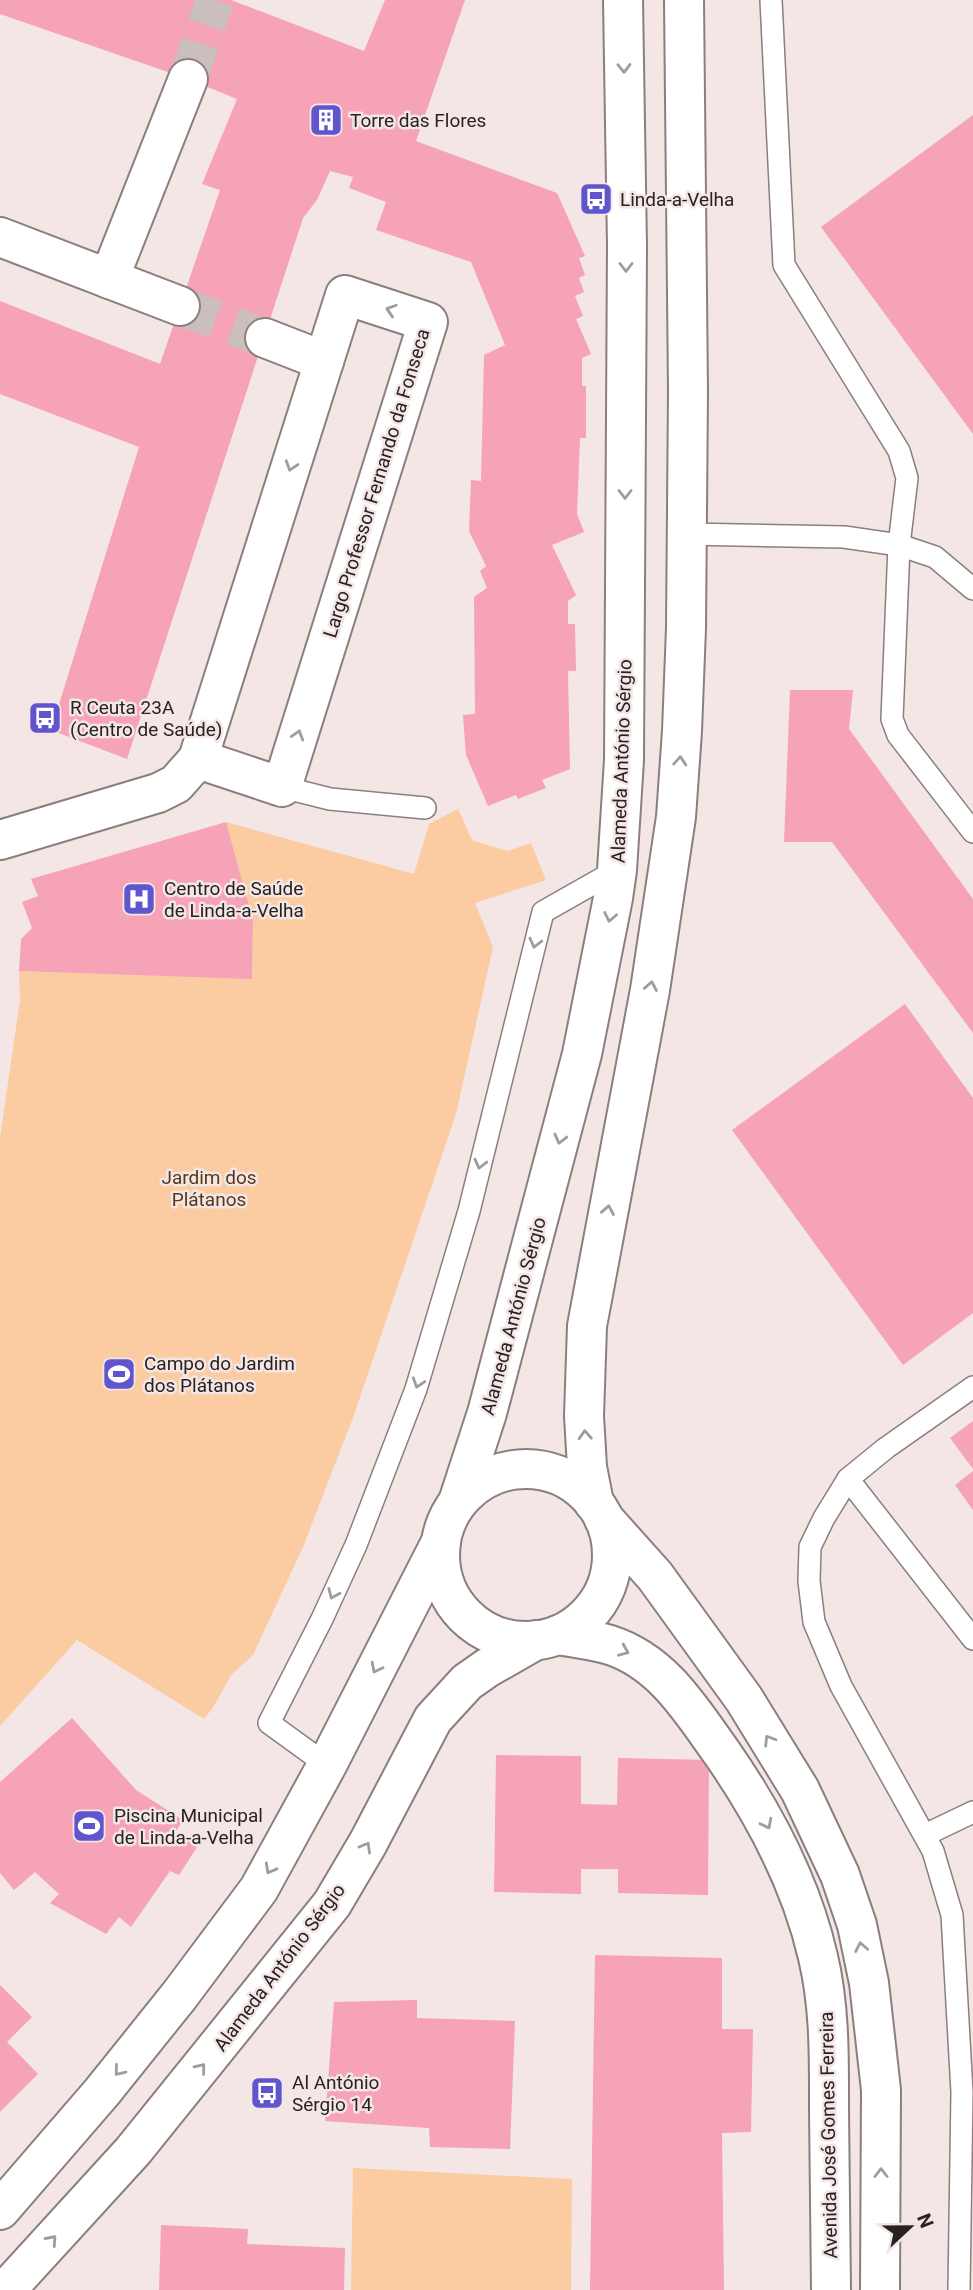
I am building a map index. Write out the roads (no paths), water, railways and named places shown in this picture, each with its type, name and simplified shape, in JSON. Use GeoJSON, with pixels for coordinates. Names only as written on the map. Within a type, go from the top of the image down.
{"type":"FeatureCollection","features":[{"type":"Feature","properties":{"kind":"street","name":"Alameda António Sérgio"},"geometry":{"type":"LineString","coordinates":[[458,1502],[491,1400],[579,1068],[617,870],[624,760],[626,246],[623,0]]}},
{"type":"Feature","properties":{"kind":"street"},"geometry":{"type":"LineString","coordinates":[[441,1542],[441,1569],[449,1594],[464,1615],[485,1631],[510,1639],[547,1638],[578,1623],[594,1607],[606,1587],[611,1564],[611,1541],[599,1511],[587,1467],[584,1429],[587,1326],[650,990],[676,817],[686,628],[687,534],[684,0]]}},
{"type":"Feature","properties":{"kind":"street"},"geometry":{"type":"LineString","coordinates":[[109,279],[188,79]]}},
{"type":"Feature","properties":{"kind":"street"},"geometry":{"type":"LineString","coordinates":[[0,237],[180,306]]}},
{"type":"Feature","properties":{"kind":"street","name":"Largo Professor Fernando da Fonseca"},"geometry":{"type":"LineString","coordinates":[[0,840],[158,793],[176,785],[198,760],[345,295],[428,322],[282,786]]}},
{"type":"Feature","properties":{"kind":"street"},"geometry":{"type":"LineString","coordinates":[[265,338],[324,361]]}},
{"type":"Feature","properties":{"kind":"street"},"geometry":{"type":"LineString","coordinates":[[198,760],[282,786]]}},
{"type":"Feature","properties":{"kind":"street"},"geometry":{"type":"LineString","coordinates":[[0,2210],[102,2092],[179,1996],[259,1889],[327,1765],[441,1542],[447,1521],[458,1502],[477,1484],[500,1472],[526,1468],[552,1473],[575,1484],[655,1576],[744,1699],[800,1790],[840,1875],[857,1925],[869,1983],[881,2090],[880,2290]]}},
{"type":"Feature","properties":{"kind":"street","name":"Alameda António Sérgio"},"geometry":{"type":"LineString","coordinates":[[6,2290],[133,2151],[332,1904],[368,1843],[433,1719],[467,1682],[487,1668],[547,1638]]}},
{"type":"Feature","properties":{"kind":"street","name":"Avenida José Gomes Ferreira"},"geometry":{"type":"LineString","coordinates":[[547,1638],[609,1644],[636,1656],[657,1671],[684,1700],[735,1771],[765,1818],[783,1857],[806,1913],[818,1958],[824,1997],[828,2042],[831,2290]]}},
{"type":"Feature","properties":{"kind":"lane"},"geometry":{"type":"LineString","coordinates":[[771,0],[784,265],[899,452],[907,478],[899,545],[892,719],[898,735],[973,832]]}},
{"type":"Feature","properties":{"kind":"lane"},"geometry":{"type":"LineString","coordinates":[[687,534],[844,537],[899,545],[935,557],[973,589]]}},
{"type":"Feature","properties":{"kind":"lane"},"geometry":{"type":"LineString","coordinates":[[282,786],[330,799],[425,808]]}},
{"type":"Feature","properties":{"kind":"lane"},"geometry":{"type":"LineString","coordinates":[[327,1765],[269,1723],[356,1545],[416,1390],[469,1211],[543,912],[617,870]]}},
{"type":"Feature","properties":{"kind":"lane"},"geometry":{"type":"LineString","coordinates":[[959,2290],[962,2092],[952,1915],[933,1851],[841,1686],[814,1622],[809,1581],[810,1547],[848,1479],[886,1448],[973,1387]]}},
{"type":"Feature","properties":{"kind":"lane"},"geometry":{"type":"LineString","coordinates":[[848,1479],[973,1639]]}},
{"type":"Feature","properties":{"kind":"lane"},"geometry":{"type":"LineString","coordinates":[[925,1835],[973,1812]]}},
{"type":"Feature","properties":{"kind":"lane"},"geometry":{"type":"LineString","coordinates":[[957,1969],[973,1991]]}},
{"type":"Feature","properties":{"kind":"lane"},"geometry":{"type":"LineString","coordinates":[[958,2260],[973,2280]]}},
{"type":"Feature","properties":{"kind":"tunnel"},"geometry":{"type":"LineString","coordinates":[[188,79],[215,0]]}},
{"type":"Feature","properties":{"kind":"tunnel"},"geometry":{"type":"LineString","coordinates":[[180,306],[265,338]]}},
{"type":"Feature","properties":{"kind":"place","name":"Torre das Flores"},"geometry":{"type":"Point","coordinates":[326,120]}},
{"type":"Feature","properties":{"kind":"place","name":"Linda-a-Velha"},"geometry":{"type":"Point","coordinates":[596,199]}},
{"type":"Feature","properties":{"kind":"place","name":"R Ceuta 23A (Centro de Saúde)"},"geometry":{"type":"Point","coordinates":[45,718]}},
{"type":"Feature","properties":{"kind":"place","name":"Centro de Saúde de Linda-a-Velha"},"geometry":{"type":"Point","coordinates":[139,899]}},
{"type":"Feature","properties":{"kind":"place","name":"Campo do Jardim dos Plátanos"},"geometry":{"type":"Point","coordinates":[119,1374]}},
{"type":"Feature","properties":{"kind":"place","name":"Piscina Municipal de Linda-a-Velha"},"geometry":{"type":"Point","coordinates":[89,1826]}},
{"type":"Feature","properties":{"kind":"place","name":"Al António Sérgio 14"},"geometry":{"type":"Point","coordinates":[267,2093]}},
{"type":"Feature","properties":{"kind":"park label","name":"Jardim dos Plátanos"},"geometry":{"type":"Point","coordinates":[209,1188]}}]}
